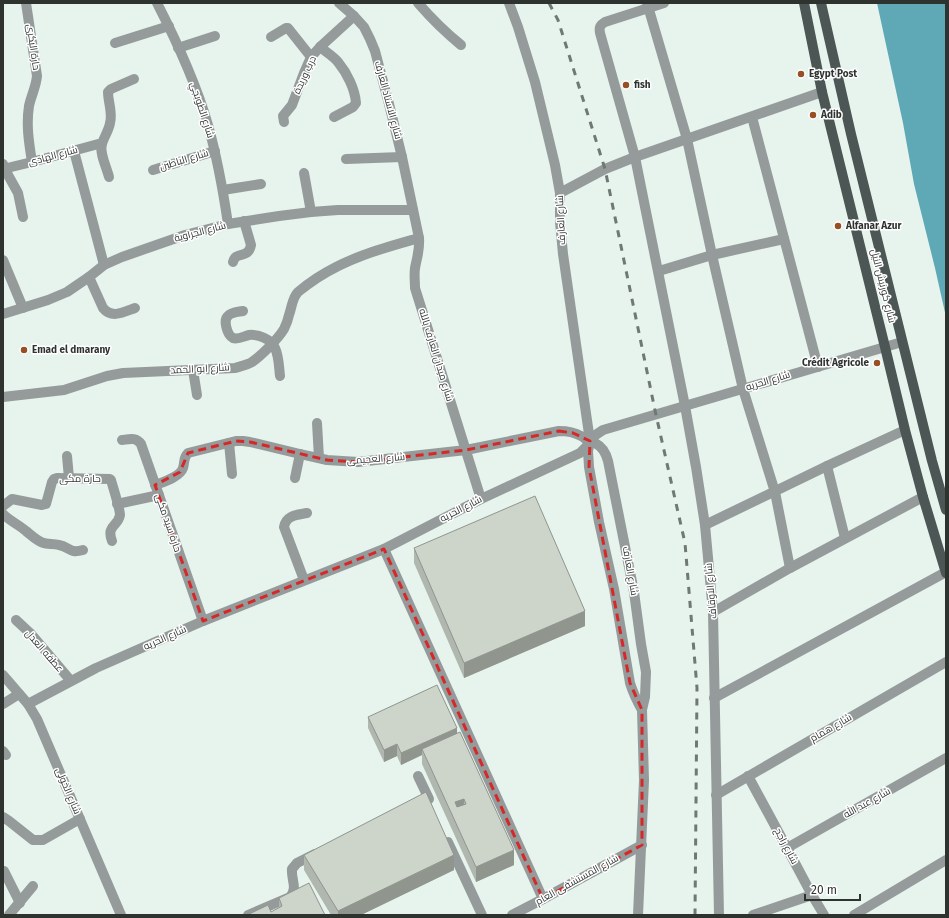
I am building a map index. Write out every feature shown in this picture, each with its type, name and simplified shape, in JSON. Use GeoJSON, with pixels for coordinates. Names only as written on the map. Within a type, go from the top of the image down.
{"type":"FeatureCollection","features":[{"type":"Feature","properties":{"kind":"main road","name":"شارع كورنيش النيل"},"geometry":{"type":"LineString","coordinates":[[804,3],[822,92],[905,430],[922,497],[946,572]]}},
{"type":"Feature","properties":{"kind":"main road","name":"شارع كورنيش النيل"},"geometry":{"type":"LineString","coordinates":[[821,3],[851,134],[902,342],[946,510]]}},
{"type":"Feature","properties":{"kind":"street","name":"حارة البكرى"},"geometry":{"type":"LineString","coordinates":[[26,3],[37,76],[28,122],[28,139],[32,162]]}},
{"type":"Feature","properties":{"kind":"street","name":"شارع الطوبجي"},"geometry":{"type":"LineString","coordinates":[[157,3],[169,26],[196,90],[207,123],[223,190],[228,224]]}},
{"type":"Feature","properties":{"kind":"street","name":"شارع الاستاذ العارف"},"geometry":{"type":"LineString","coordinates":[[339,3],[364,26],[375,51],[402,157],[412,210]]}},
{"type":"Feature","properties":{"kind":"street"},"geometry":{"type":"LineString","coordinates":[[418,3],[435,22],[461,45]]}},
{"type":"Feature","properties":{"kind":"street","name":"شارع العارف"},"geometry":{"type":"LineString","coordinates":[[509,3],[535,82],[555,165],[560,193],[560,222],[563,254],[590,441],[588,451],[589,467],[599,522],[614,589],[630,684],[633,694],[642,710]]}},
{"type":"Feature","properties":{"kind":"street"},"geometry":{"type":"LineString","coordinates":[[664,3],[648,5],[687,139],[743,389],[776,492],[790,568]]}},
{"type":"Feature","properties":{"kind":"street","name":"شارع الاوقاف"},"geometry":{"type":"LineString","coordinates":[[648,5],[605,22],[601,24],[599,28],[635,157],[685,406],[705,525],[713,612],[719,915]]}},
{"type":"Feature","properties":{"kind":"street","name":"درب وريدة"},"geometry":{"type":"LineString","coordinates":[[284,122],[283,116],[292,105],[311,57],[354,16]]}},
{"type":"Feature","properties":{"kind":"street"},"geometry":{"type":"LineString","coordinates":[[115,43],[169,26]]}},
{"type":"Feature","properties":{"kind":"street"},"geometry":{"type":"LineString","coordinates":[[271,37],[288,28],[311,57]]}},
{"type":"Feature","properties":{"kind":"street"},"geometry":{"type":"LineString","coordinates":[[178,48],[215,36]]}},
{"type":"Feature","properties":{"kind":"street"},"geometry":{"type":"LineString","coordinates":[[320,47],[337,61],[349,80],[355,98],[356,103],[353,106],[334,117]]}},
{"type":"Feature","properties":{"kind":"street"},"geometry":{"type":"LineString","coordinates":[[109,177],[101,148],[110,124],[111,112],[108,92],[110,89],[134,79]]}},
{"type":"Feature","properties":{"kind":"street"},"geometry":{"type":"LineString","coordinates":[[560,193],[605,169],[635,157],[822,92]]}},
{"type":"Feature","properties":{"kind":"street"},"geometry":{"type":"LineString","coordinates":[[752,117],[818,367]]}},
{"type":"Feature","properties":{"kind":"street","name":"شارع الهادى"},"geometry":{"type":"LineString","coordinates":[[4,167],[32,162],[102,143]]}},
{"type":"Feature","properties":{"kind":"street"},"geometry":{"type":"LineString","coordinates":[[74,151],[104,265]]}},
{"type":"Feature","properties":{"kind":"street","name":"شارع الباطين"},"geometry":{"type":"LineString","coordinates":[[153,170],[214,151]]}},
{"type":"Feature","properties":{"kind":"street"},"geometry":{"type":"LineString","coordinates":[[346,159],[402,157]]}},
{"type":"Feature","properties":{"kind":"street"},"geometry":{"type":"LineString","coordinates":[[4,167],[18,193],[23,217]]}},
{"type":"Feature","properties":{"kind":"street"},"geometry":{"type":"LineString","coordinates":[[304,173],[311,212]]}},
{"type":"Feature","properties":{"kind":"street"},"geometry":{"type":"LineString","coordinates":[[223,190],[261,184]]}},
{"type":"Feature","properties":{"kind":"street","name":"شارع الجراوية"},"geometry":{"type":"LineString","coordinates":[[3,314],[48,300],[67,292],[104,265],[122,257],[185,235],[228,224],[311,212],[338,210],[412,210]]}},
{"type":"Feature","properties":{"kind":"street","name":"شارع ميدان العارف بالله"},"geometry":{"type":"LineString","coordinates":[[412,210],[420,246],[415,270],[415,288],[482,498]]}},
{"type":"Feature","properties":{"kind":"street"},"geometry":{"type":"LineString","coordinates":[[232,262],[236,256],[246,254],[251,245],[244,221]]}},
{"type":"Feature","properties":{"kind":"street","name":"شارع ابو الحمد"},"geometry":{"type":"LineString","coordinates":[[3,397],[64,390],[107,376],[123,373],[235,368],[244,366],[260,356],[272,344],[283,330],[297,293],[310,283],[327,271],[357,257],[419,238]]}},
{"type":"Feature","properties":{"kind":"street"},"geometry":{"type":"LineString","coordinates":[[659,271],[712,255],[784,238]]}},
{"type":"Feature","properties":{"kind":"street"},"geometry":{"type":"LineString","coordinates":[[3,260],[23,308]]}},
{"type":"Feature","properties":{"kind":"street"},"geometry":{"type":"LineString","coordinates":[[89,277],[103,308],[106,311],[114,315],[135,308]]}},
{"type":"Feature","properties":{"kind":"street"},"geometry":{"type":"LineString","coordinates":[[243,311],[232,313],[227,317],[226,321],[229,334],[234,338],[251,335],[266,339],[275,347],[280,376]]}},
{"type":"Feature","properties":{"kind":"street","name":"شارع الحريه"},"geometry":{"type":"LineString","coordinates":[[28,704],[96,668],[203,621],[384,549],[482,498],[580,453],[594,436],[603,430],[902,342]]}},
{"type":"Feature","properties":{"kind":"street"},"geometry":{"type":"LineString","coordinates":[[193,370],[197,395]]}},
{"type":"Feature","properties":{"kind":"street"},"geometry":{"type":"LineString","coordinates":[[317,423],[319,458]]}},
{"type":"Feature","properties":{"kind":"street"},"geometry":{"type":"LineString","coordinates":[[705,525],[905,430]]}},
{"type":"Feature","properties":{"kind":"street","name":"شارع العجيمى"},"geometry":{"type":"LineString","coordinates":[[157,490],[183,469],[184,457],[188,453],[243,441],[327,460],[358,462],[466,450],[559,431],[573,433],[590,441]]}},
{"type":"Feature","properties":{"kind":"street","name":"حارة سيد مكى"},"geometry":{"type":"LineString","coordinates":[[122,440],[133,438],[139,442],[203,621]]}},
{"type":"Feature","properties":{"kind":"street","name":"شارع العارف"},"geometry":{"type":"LineString","coordinates":[[590,441],[601,447],[606,453],[608,461],[634,592],[646,672],[642,710],[644,780],[638,915]]}},
{"type":"Feature","properties":{"kind":"street"},"geometry":{"type":"LineString","coordinates":[[229,443],[232,474]]}},
{"type":"Feature","properties":{"kind":"street"},"geometry":{"type":"LineString","coordinates":[[295,478],[300,454]]}},
{"type":"Feature","properties":{"kind":"street"},"geometry":{"type":"LineString","coordinates":[[67,456],[69,478]]}},
{"type":"Feature","properties":{"kind":"street"},"geometry":{"type":"LineString","coordinates":[[827,466],[845,538]]}},
{"type":"Feature","properties":{"kind":"street","name":"حارة مكى"},"geometry":{"type":"LineString","coordinates":[[3,506],[12,500],[42,505],[46,504],[52,482],[57,478],[110,479],[120,512],[118,520],[110,530],[112,541]]}},
{"type":"Feature","properties":{"kind":"street"},"geometry":{"type":"LineString","coordinates":[[118,504],[157,490]]}},
{"type":"Feature","properties":{"kind":"street"},"geometry":{"type":"LineString","coordinates":[[713,612],[790,568],[922,497]]}},
{"type":"Feature","properties":{"kind":"street"},"geometry":{"type":"LineString","coordinates":[[304,580],[284,526],[284,522],[289,517],[307,513]]}},
{"type":"Feature","properties":{"kind":"street"},"geometry":{"type":"LineString","coordinates":[[3,514],[28,532],[33,538],[41,542],[61,545],[70,551],[77,552],[83,550]]}},
{"type":"Feature","properties":{"kind":"street"},"geometry":{"type":"LineString","coordinates":[[384,549],[543,899]]}},
{"type":"Feature","properties":{"kind":"street"},"geometry":{"type":"LineString","coordinates":[[714,698],[946,572]]}},
{"type":"Feature","properties":{"kind":"street","name":"عطفه العدل"},"geometry":{"type":"LineString","coordinates":[[16,620],[31,634],[71,682]]}},
{"type":"Feature","properties":{"kind":"street","name":"شارع همام"},"geometry":{"type":"LineString","coordinates":[[716,795],[946,662]]}},
{"type":"Feature","properties":{"kind":"street","name":"شارع الخولى"},"geometry":{"type":"LineString","coordinates":[[3,676],[28,704],[37,719],[121,915]]}},
{"type":"Feature","properties":{"kind":"street"},"geometry":{"type":"LineString","coordinates":[[3,704],[19,694]]}},
{"type":"Feature","properties":{"kind":"street","name":"شارع عبد الله"},"geometry":{"type":"LineString","coordinates":[[787,848],[946,758]]}},
{"type":"Feature","properties":{"kind":"street"},"geometry":{"type":"LineString","coordinates":[[415,805],[430,802],[418,776]]}},
{"type":"Feature","properties":{"kind":"street","name":"شارع راجح"},"geometry":{"type":"LineString","coordinates":[[748,776],[812,896],[824,915]]}},
{"type":"Feature","properties":{"kind":"street"},"geometry":{"type":"LineString","coordinates":[[3,817],[29,838],[38,841],[43,840],[80,819]]}},
{"type":"Feature","properties":{"kind":"street"},"geometry":{"type":"LineString","coordinates":[[445,835],[482,915]]}},
{"type":"Feature","properties":{"kind":"street","name":"شارع المستشفى العام"},"geometry":{"type":"LineString","coordinates":[[512,915],[642,844]]}},
{"type":"Feature","properties":{"kind":"street"},"geometry":{"type":"LineString","coordinates":[[248,915],[290,897],[294,892],[291,872],[294,866],[325,849]]}},
{"type":"Feature","properties":{"kind":"street"},"geometry":{"type":"LineString","coordinates":[[854,915],[946,860]]}},
{"type":"Feature","properties":{"kind":"street"},"geometry":{"type":"LineString","coordinates":[[4,871],[20,903]]}},
{"type":"Feature","properties":{"kind":"street"},"geometry":{"type":"LineString","coordinates":[[9,915],[33,886]]}},
{"type":"Feature","properties":{"kind":"street"},"geometry":{"type":"LineString","coordinates":[[753,915],[812,896]]}},
{"type":"Feature","properties":{"kind":"highlighted area"},"geometry":{"type":"Polygon","coordinates":[[[559,431],[573,433],[590,441],[589,467],[630,683],[642,710],[642,845],[543,899],[384,549],[203,621],[155,485],[180,472],[188,453],[236,441],[250,442],[327,460],[358,462],[466,450],[559,431]]]}},
{"type":"Feature","properties":{"kind":"water"},"geometry":{"type":"Polygon","coordinates":[[[877,3],[946,3],[946,317],[914,184],[903,123],[877,3]]]}},
{"type":"Feature","properties":{"kind":"building"},"geometry":{"type":"Polygon","coordinates":[[[535,496],[585,611],[464,663],[414,548],[535,496]]]}},
{"type":"Feature","properties":{"kind":"building"},"geometry":{"type":"Polygon","coordinates":[[[437,685],[457,728],[401,753],[397,744],[384,750],[368,717],[437,685]]]}},
{"type":"Feature","properties":{"kind":"building"},"geometry":{"type":"Polygon","coordinates":[[[460,732],[514,850],[476,867],[422,749],[460,732]],[[464,799],[455,802],[457,807],[466,804],[464,799]]]}},
{"type":"Feature","properties":{"kind":"building"},"geometry":{"type":"Polygon","coordinates":[[[426,792],[454,855],[338,911],[304,855],[426,792]]]}},
{"type":"Feature","properties":{"kind":"building"},"geometry":{"type":"Polygon","coordinates":[[[309,883],[325,915],[247,915],[268,905],[271,912],[282,906],[279,898],[309,883]]]}},
{"type":"Feature","properties":{"kind":"railway"},"geometry":{"type":"LineString","coordinates":[[549,3],[558,20],[605,169],[656,415],[685,543],[697,688],[695,915]]}},
{"type":"Feature","properties":{"kind":"place","name":"Egypt Post"},"geometry":{"type":"Point","coordinates":[801,74]}},
{"type":"Feature","properties":{"kind":"place","name":"fish"},"geometry":{"type":"Point","coordinates":[626,85]}},
{"type":"Feature","properties":{"kind":"place","name":"Adib"},"geometry":{"type":"Point","coordinates":[813,115]}},
{"type":"Feature","properties":{"kind":"place","name":"Alfanar Azur"},"geometry":{"type":"Point","coordinates":[838,226]}},
{"type":"Feature","properties":{"kind":"place","name":"Emad el dmarany"},"geometry":{"type":"Point","coordinates":[24,350]}},
{"type":"Feature","properties":{"kind":"place","name":"Crédit Agricole"},"geometry":{"type":"Point","coordinates":[877,363]}}]}
